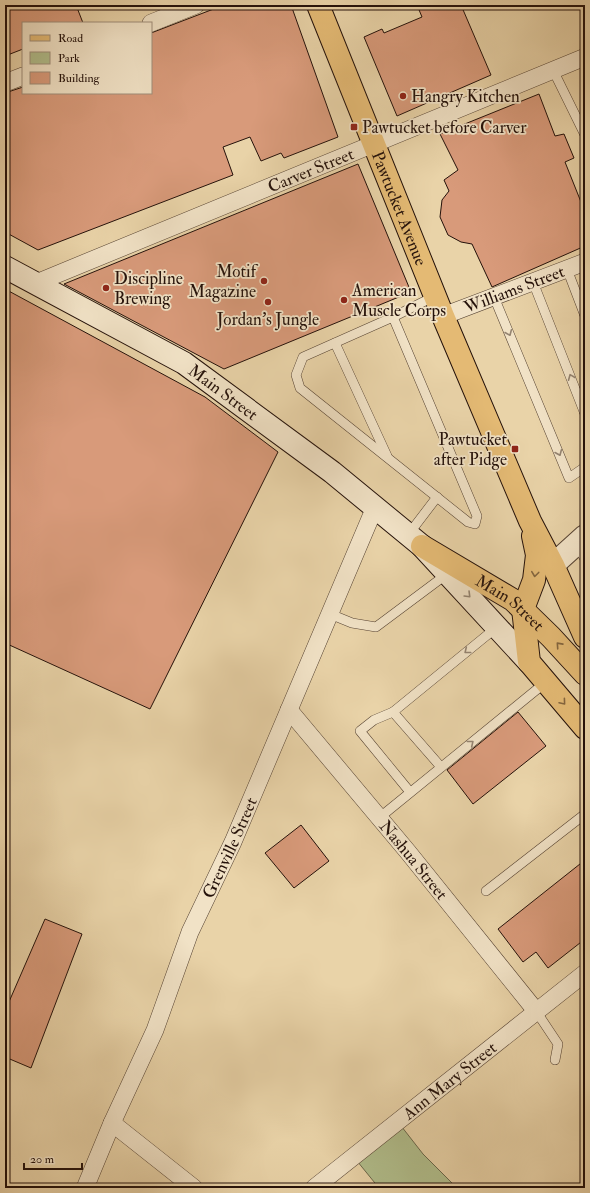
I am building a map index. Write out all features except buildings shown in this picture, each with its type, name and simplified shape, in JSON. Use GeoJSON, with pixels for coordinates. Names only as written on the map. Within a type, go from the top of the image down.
{"type":"FeatureCollection","features":[{"type":"Feature","properties":{"kind":"main road","name":"Pawtucket Avenue"},"geometry":{"type":"LineString","coordinates":[[318,5],[443,316],[530,521],[584,630]]}},
{"type":"Feature","properties":{"kind":"main road","name":"Main Street"},"geometry":{"type":"LineString","coordinates":[[5,267],[184,363],[332,472],[415,540],[529,662]]}},
{"type":"Feature","properties":{"kind":"main road","name":"Pawtucket Avenue"},"geometry":{"type":"LineString","coordinates":[[529,662],[523,609],[534,580],[537,555],[530,521]]}},
{"type":"Feature","properties":{"kind":"main road","name":"Main Street"},"geometry":{"type":"LineString","coordinates":[[415,540],[513,600],[585,674]]}},
{"type":"Feature","properties":{"kind":"main road"},"geometry":{"type":"LineString","coordinates":[[553,565],[582,547]]}},
{"type":"Feature","properties":{"kind":"main road"},"geometry":{"type":"LineString","coordinates":[[529,662],[585,728]]}},
{"type":"Feature","properties":{"kind":"street"},"geometry":{"type":"LineString","coordinates":[[152,23],[196,5]]}},
{"type":"Feature","properties":{"kind":"street","name":"Carver Street"},"geometry":{"type":"LineString","coordinates":[[36,283],[585,57]]}},
{"type":"Feature","properties":{"kind":"street"},"geometry":{"type":"LineString","coordinates":[[5,83],[22,76]]}},
{"type":"Feature","properties":{"kind":"street","name":"Williams Street"},"geometry":{"type":"LineString","coordinates":[[443,316],[585,262]]}},
{"type":"Feature","properties":{"kind":"street","name":"Grenville Street"},"geometry":{"type":"LineString","coordinates":[[85,1188],[112,1123],[155,1030],[190,932],[233,842],[375,507]]}},
{"type":"Feature","properties":{"kind":"street","name":"Nashua Street"},"geometry":{"type":"LineString","coordinates":[[289,710],[536,1011]]}},
{"type":"Feature","properties":{"kind":"street","name":"Ann Mary Street"},"geometry":{"type":"LineString","coordinates":[[314,1188],[585,973]]}},
{"type":"Feature","properties":{"kind":"street"},"geometry":{"type":"LineString","coordinates":[[112,1123],[194,1188]]}},
{"type":"Feature","properties":{"kind":"lane"},"geometry":{"type":"LineString","coordinates":[[553,70],[585,135]]}},
{"type":"Feature","properties":{"kind":"lane"},"geometry":{"type":"LineString","coordinates":[[567,269],[585,316]]}},
{"type":"Feature","properties":{"kind":"lane"},"geometry":{"type":"LineString","coordinates":[[533,282],[585,414]]}},
{"type":"Feature","properties":{"kind":"lane"},"geometry":{"type":"LineString","coordinates":[[393,317],[477,516],[475,524],[468,522],[300,388],[296,375],[303,357],[393,317],[435,296]]}},
{"type":"Feature","properties":{"kind":"lane"},"geometry":{"type":"LineString","coordinates":[[494,297],[569,478],[585,467]]}},
{"type":"Feature","properties":{"kind":"lane"},"geometry":{"type":"LineString","coordinates":[[335,343],[388,458]]}},
{"type":"Feature","properties":{"kind":"lane"},"geometry":{"type":"LineString","coordinates":[[415,540],[437,497]]}},
{"type":"Feature","properties":{"kind":"lane"},"geometry":{"type":"LineString","coordinates":[[330,614],[352,623],[376,627],[447,574]]}},
{"type":"Feature","properties":{"kind":"lane"},"geometry":{"type":"LineString","coordinates":[[410,792],[360,731],[374,720],[393,712],[497,627]]}},
{"type":"Feature","properties":{"kind":"lane"},"geometry":{"type":"LineString","coordinates":[[379,818],[546,682]]}},
{"type":"Feature","properties":{"kind":"lane"},"geometry":{"type":"LineString","coordinates":[[393,712],[441,767]]}},
{"type":"Feature","properties":{"kind":"lane"},"geometry":{"type":"LineString","coordinates":[[486,891],[585,814]]}},
{"type":"Feature","properties":{"kind":"lane"},"geometry":{"type":"LineString","coordinates":[[536,1011],[558,1044],[555,1060]]}},
{"type":"Feature","properties":{"kind":"green space"},"geometry":{"type":"Polygon","coordinates":[[[398,1122],[423,1154],[457,1188],[379,1188],[353,1156],[398,1122]]]}},
{"type":"Feature","properties":{"kind":"place","name":"Hangry Kitchen"},"geometry":{"type":"Point","coordinates":[403,96]}},
{"type":"Feature","properties":{"kind":"place","name":"Pawtucket before Carver"},"geometry":{"type":"Point","coordinates":[354,127]}},
{"type":"Feature","properties":{"kind":"place","name":"Motif Magazine"},"geometry":{"type":"Point","coordinates":[264,281]}},
{"type":"Feature","properties":{"kind":"place","name":"Discipline Brewing"},"geometry":{"type":"Point","coordinates":[106,288]}},
{"type":"Feature","properties":{"kind":"place","name":"American Muscle Corps"},"geometry":{"type":"Point","coordinates":[344,300]}},
{"type":"Feature","properties":{"kind":"place","name":"Jordan's Jungle"},"geometry":{"type":"Point","coordinates":[268,302]}},
{"type":"Feature","properties":{"kind":"place","name":"Pawtucket after Pidge"},"geometry":{"type":"Point","coordinates":[515,449]}}]}
